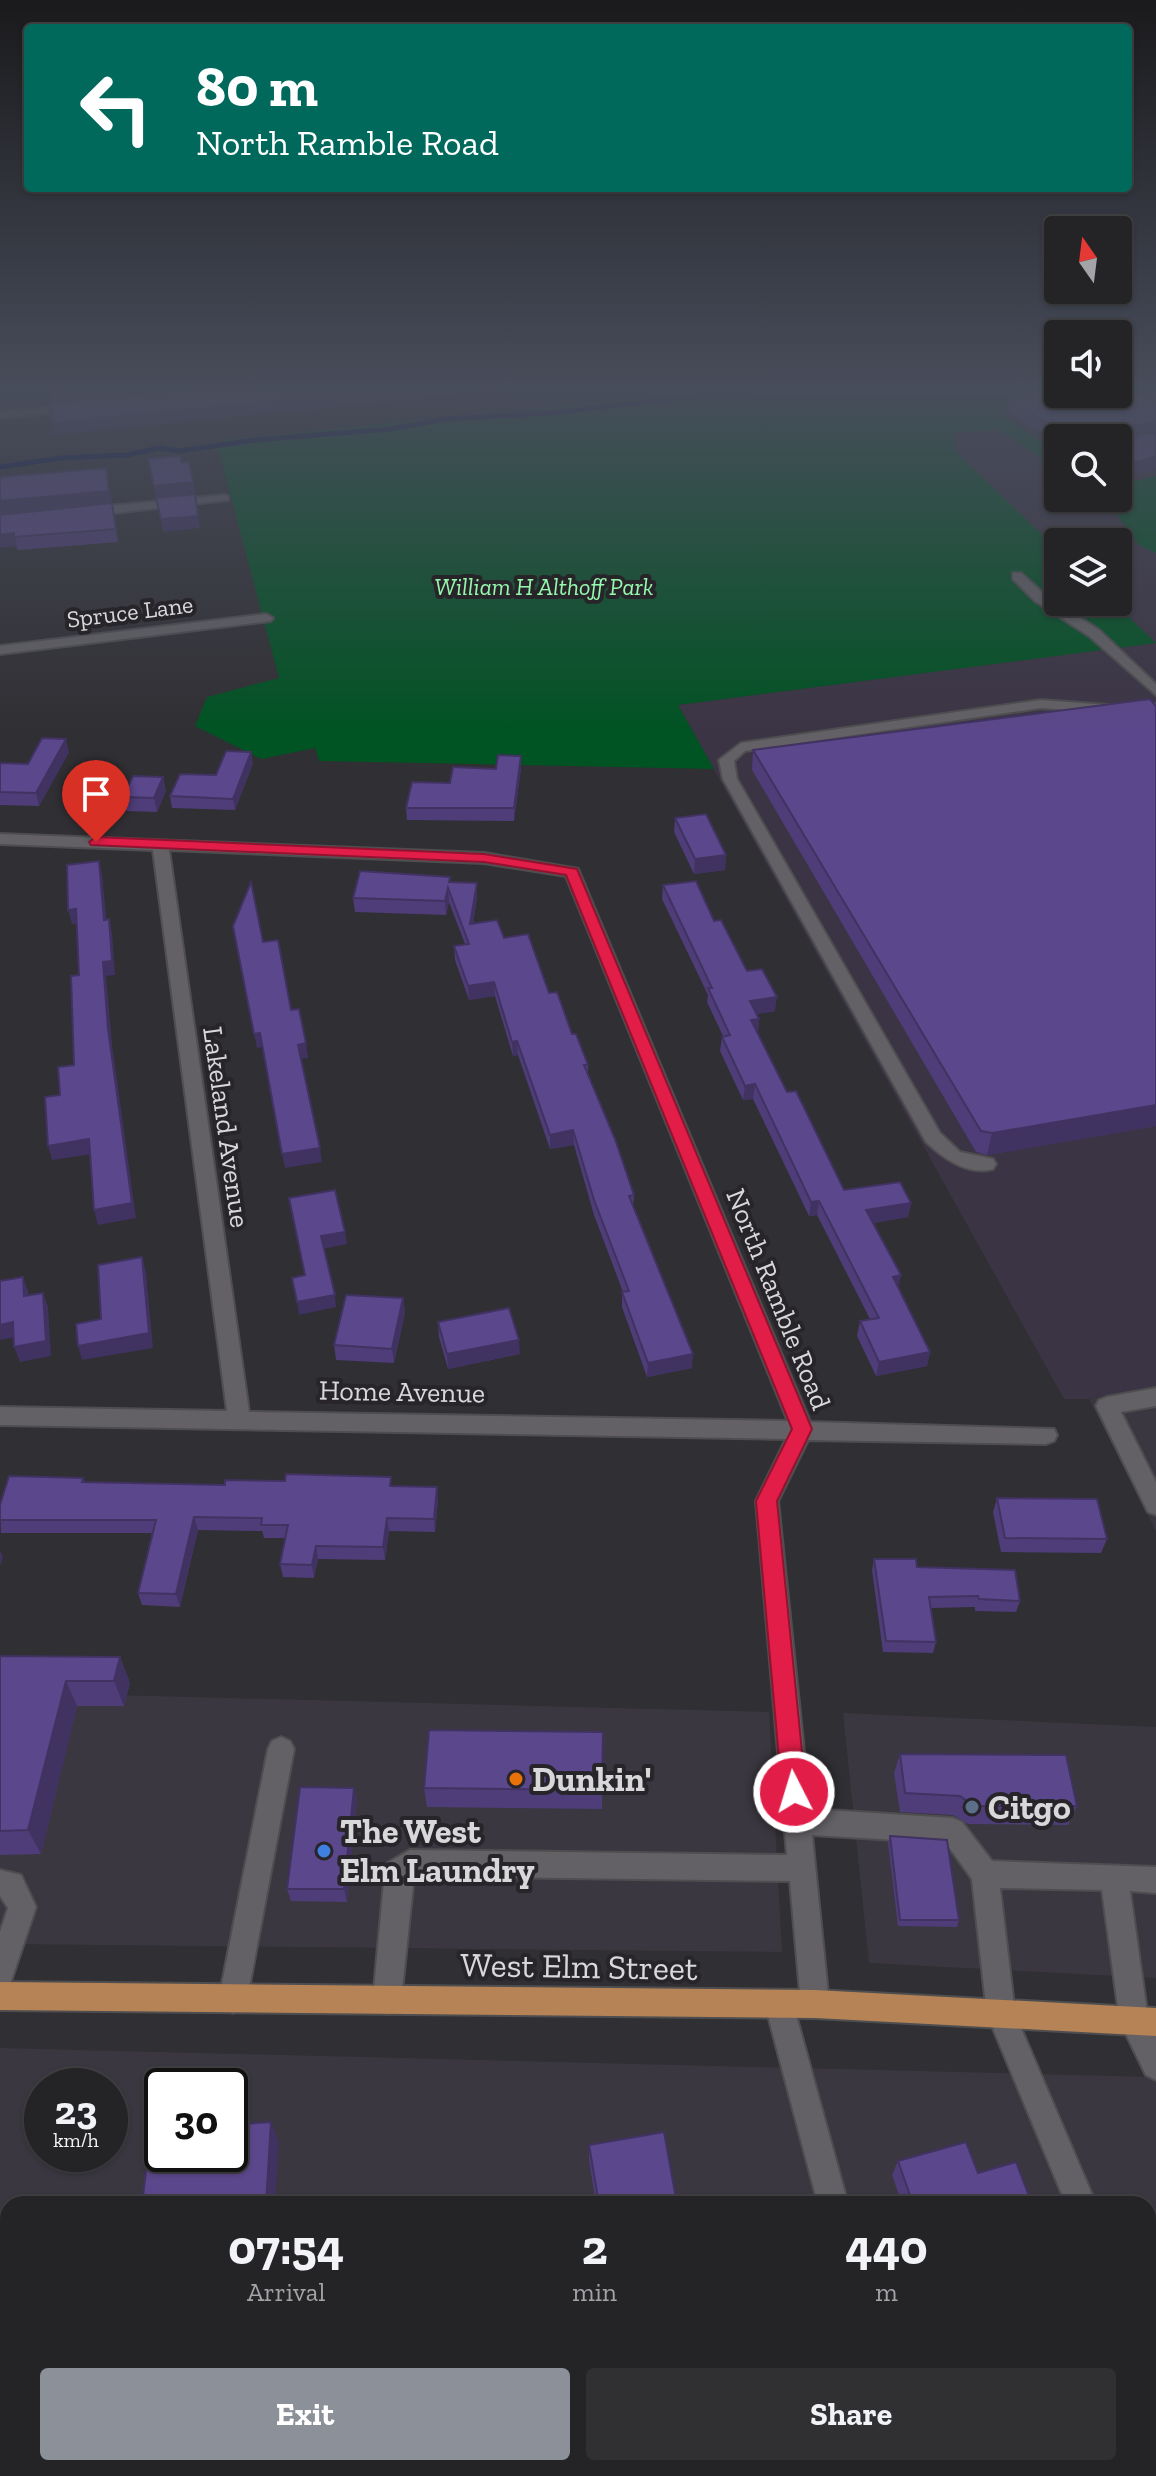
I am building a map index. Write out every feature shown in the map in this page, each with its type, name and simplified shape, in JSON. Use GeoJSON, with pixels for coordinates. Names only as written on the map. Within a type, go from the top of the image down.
{"type":"FeatureCollection","features":[{"type":"Feature","properties":{"kind":"main road","name":"West Elm Street"},"geometry":{"type":"LineString","coordinates":[[0,1996],[815,2004],[1145,2022]]}},
{"type":"Feature","properties":{"kind":"street"},"geometry":{"type":"LineString","coordinates":[[75,513],[189,502]]}},
{"type":"Feature","properties":{"kind":"street"},"geometry":{"type":"LineString","coordinates":[[1017,576],[1040,598],[1094,633],[1156,691]]}},
{"type":"Feature","properties":{"kind":"street","name":"Spruce Lane"},"geometry":{"type":"LineString","coordinates":[[0,650],[266,618]]}},
{"type":"Feature","properties":{"kind":"street"},"geometry":{"type":"LineString","coordinates":[[986,1164],[954,1157],[933,1137],[730,779],[726,760],[741,747],[1041,704],[1135,711],[1156,708]]}},
{"type":"Feature","properties":{"kind":"street"},"geometry":{"type":"LineString","coordinates":[[0,839],[160,844]]}},
{"type":"Feature","properties":{"kind":"street","name":"North Ramble Road"},"geometry":{"type":"LineString","coordinates":[[160,844],[484,858],[572,872],[802,1429],[767,1501],[815,2004]]}},
{"type":"Feature","properties":{"kind":"street","name":"Lakeland Avenue"},"geometry":{"type":"LineString","coordinates":[[160,844],[239,1418]]}},
{"type":"Feature","properties":{"kind":"street"},"geometry":{"type":"LineString","coordinates":[[1156,1397],[1107,1406],[1156,1505]]}},
{"type":"Feature","properties":{"kind":"street","name":"Home Avenue"},"geometry":{"type":"LineString","coordinates":[[0,1416],[1046,1435]]}},
{"type":"Feature","properties":{"kind":"street"},"geometry":{"type":"LineString","coordinates":[[233,1999],[281,1749]]}},
{"type":"Feature","properties":{"kind":"street"},"geometry":{"type":"LineString","coordinates":[[797,1821],[953,1831],[985,1874],[1001,2014],[1078,2196]]}},
{"type":"Feature","properties":{"kind":"street"},"geometry":{"type":"LineString","coordinates":[[387,2000],[399,1871],[410,1863],[802,1868]]}},
{"type":"Feature","properties":{"kind":"street"},"geometry":{"type":"LineString","coordinates":[[985,1874],[1156,1880]]}},
{"type":"Feature","properties":{"kind":"street"},"geometry":{"type":"LineString","coordinates":[[1114,1877],[1156,2065]]}},
{"type":"Feature","properties":{"kind":"street"},"geometry":{"type":"LineString","coordinates":[[0,1883],[11,1884],[22,1907],[0,1974]]}},
{"type":"Feature","properties":{"kind":"street"},"geometry":{"type":"LineString","coordinates":[[779,2004],[831,2196]]}},
{"type":"Feature","properties":{"kind":"shaded area"},"geometry":{"type":"Polygon","coordinates":[[[1007,502],[1044,502],[1044,512],[1132,512],[1132,502],[1156,502],[1156,1386],[1089,1399],[1064,1399],[678,705],[1155,643],[1127,616],[1132,616],[1132,528],[1044,528],[1044,537],[1007,502]]]}},
{"type":"Feature","properties":{"kind":"shaded area"},"geometry":{"type":"Polygon","coordinates":[[[1156,1386],[1156,1531],[1089,1399],[1156,1386]]]}},
{"type":"Feature","properties":{"kind":"shaded area"},"geometry":{"type":"Polygon","coordinates":[[[0,1692],[769,1712],[782,1952],[0,1944],[0,1692]]]}},
{"type":"Feature","properties":{"kind":"shaded area"},"geometry":{"type":"Polygon","coordinates":[[[843,1713],[1156,1727],[1156,1978],[869,1963],[843,1713]]]}},
{"type":"Feature","properties":{"kind":"shaded area"},"geometry":{"type":"Polygon","coordinates":[[[0,2048],[1156,2077],[1156,2196],[0,2196],[0,2048]]]}},
{"type":"Feature","properties":{"kind":"green space","name":"William H Althoff Park"},"geometry":{"type":"Polygon","coordinates":[[[232,502],[1008,502],[1044,537],[1044,616],[1128,616],[1156,643],[678,705],[714,769],[319,761],[315,748],[261,759],[195,726],[207,697],[279,678],[232,502]]]}},
{"type":"Feature","properties":{"kind":"green space"},"geometry":{"type":"Polygon","coordinates":[[[1132,502],[1156,502],[1156,553],[1139,545],[1132,535],[1132,528],[1127,528],[1115,512],[1132,512],[1132,502]]]}},
{"type":"Feature","properties":{"kind":"building"},"geometry":{"type":"Polygon","coordinates":[[[157,502],[196,502],[198,516],[161,519],[157,502]]]}},
{"type":"Feature","properties":{"kind":"building"},"geometry":{"type":"Polygon","coordinates":[[[112,503],[116,529],[14,537],[14,533],[0,535],[0,515],[112,503]]]}},
{"type":"Feature","properties":{"kind":"building"},"geometry":{"type":"Polygon","coordinates":[[[1150,699],[1156,706],[1156,1105],[992,1133],[981,1131],[753,750],[1150,699]]]}},
{"type":"Feature","properties":{"kind":"building"},"geometry":{"type":"Polygon","coordinates":[[[42,738],[66,739],[36,793],[0,792],[0,763],[28,764],[42,738]]]}},
{"type":"Feature","properties":{"kind":"building"},"geometry":{"type":"Polygon","coordinates":[[[226,751],[251,752],[233,799],[170,796],[180,774],[216,775],[226,751]]]}},
{"type":"Feature","properties":{"kind":"building"},"geometry":{"type":"Polygon","coordinates":[[[498,755],[521,756],[514,808],[406,808],[412,782],[450,783],[453,767],[496,769],[498,755]]]}},
{"type":"Feature","properties":{"kind":"building"},"geometry":{"type":"Polygon","coordinates":[[[133,776],[163,777],[154,798],[123,797],[133,776]]]}},
{"type":"Feature","properties":{"kind":"building"},"geometry":{"type":"Polygon","coordinates":[[[706,814],[726,855],[695,859],[675,818],[706,814]]]}},
{"type":"Feature","properties":{"kind":"building"},"geometry":{"type":"Polygon","coordinates":[[[99,861],[104,920],[109,919],[112,961],[103,962],[108,1029],[132,1203],[94,1210],[89,1139],[48,1146],[45,1097],[60,1095],[58,1067],[74,1065],[71,976],[79,975],[76,909],[68,910],[67,865],[99,861]]]}},
{"type":"Feature","properties":{"kind":"building"},"geometry":{"type":"Polygon","coordinates":[[[360,871],[450,877],[449,882],[477,883],[470,924],[497,920],[504,938],[528,934],[549,993],[557,992],[572,1034],[576,1034],[588,1065],[584,1065],[634,1195],[629,1196],[693,1354],[648,1363],[622,1292],[629,1291],[594,1200],[573,1130],[550,1135],[517,1041],[512,1042],[494,982],[468,986],[454,946],[469,944],[448,888],[445,901],[353,898],[360,871]]]}},
{"type":"Feature","properties":{"kind":"building"},"geometry":{"type":"Polygon","coordinates":[[[696,881],[714,921],[721,920],[747,971],[762,969],[777,997],[750,1001],[759,1019],[751,1020],[787,1092],[796,1091],[844,1190],[900,1182],[911,1203],[866,1210],[901,1275],[893,1277],[930,1352],[879,1362],[860,1321],[879,1318],[819,1201],[811,1202],[755,1084],[745,1086],[722,1037],[730,1035],[708,988],[712,988],[663,885],[696,881]]]}},
{"type":"Feature","properties":{"kind":"building"},"geometry":{"type":"Polygon","coordinates":[[[251,882],[263,942],[278,940],[291,1010],[299,1009],[306,1043],[298,1045],[320,1148],[282,1154],[260,1033],[254,1034],[233,926],[251,882]]]}},
{"type":"Feature","properties":{"kind":"building"},"geometry":{"type":"Polygon","coordinates":[[[335,1190],[345,1232],[321,1236],[335,1295],[297,1302],[292,1278],[305,1275],[289,1198],[335,1190]]]}},
{"type":"Feature","properties":{"kind":"building"},"geometry":{"type":"Polygon","coordinates":[[[142,1257],[149,1333],[78,1346],[76,1324],[101,1319],[98,1265],[142,1257]]]}},
{"type":"Feature","properties":{"kind":"building"},"geometry":{"type":"Polygon","coordinates":[[[23,1277],[24,1296],[43,1293],[46,1341],[14,1347],[13,1322],[0,1325],[0,1281],[23,1277]]]}},
{"type":"Feature","properties":{"kind":"building"},"geometry":{"type":"Polygon","coordinates":[[[346,1295],[403,1298],[392,1349],[334,1345],[346,1295]]]}},
{"type":"Feature","properties":{"kind":"building"},"geometry":{"type":"Polygon","coordinates":[[[509,1308],[519,1340],[447,1354],[438,1322],[509,1308]]]}},
{"type":"Feature","properties":{"kind":"building"},"geometry":{"type":"Polygon","coordinates":[[[286,1474],[391,1477],[390,1486],[437,1487],[434,1519],[387,1518],[383,1547],[316,1546],[312,1565],[280,1564],[288,1525],[261,1525],[262,1518],[194,1517],[176,1594],[138,1593],[156,1520],[0,1520],[0,1505],[9,1476],[83,1478],[82,1482],[225,1485],[225,1480],[285,1481],[286,1474]]]}},
{"type":"Feature","properties":{"kind":"building"},"geometry":{"type":"Polygon","coordinates":[[[997,1498],[1097,1499],[1107,1539],[1005,1538],[997,1498]]]}},
{"type":"Feature","properties":{"kind":"building"},"geometry":{"type":"Polygon","coordinates":[[[874,1559],[916,1559],[917,1567],[1015,1570],[1020,1601],[979,1599],[978,1596],[929,1597],[936,1642],[886,1641],[874,1559]]]}},
{"type":"Feature","properties":{"kind":"building"},"geometry":{"type":"Polygon","coordinates":[[[0,1656],[120,1657],[114,1681],[66,1681],[28,1830],[0,1831],[0,1656]]]}},
{"type":"Feature","properties":{"kind":"building","name":"Dunkin'"},"geometry":{"type":"Polygon","coordinates":[[[429,1730],[603,1732],[602,1790],[424,1788],[429,1730]]]}},
{"type":"Feature","properties":{"kind":"building"},"geometry":{"type":"Polygon","coordinates":[[[900,1754],[1066,1755],[1077,1806],[974,1806],[960,1796],[905,1793],[900,1754]]]}},
{"type":"Feature","properties":{"kind":"building","name":"The West Elm Laundry"},"geometry":{"type":"Polygon","coordinates":[[[300,1787],[354,1788],[344,1889],[287,1889],[300,1787]]]}},
{"type":"Feature","properties":{"kind":"building"},"geometry":{"type":"Polygon","coordinates":[[[890,1836],[947,1840],[959,1920],[900,1920],[890,1836]]]}},
{"type":"Feature","properties":{"kind":"building"},"geometry":{"type":"Polygon","coordinates":[[[271,2122],[266,2196],[143,2196],[146,2172],[248,2172],[248,2124],[271,2122]]]}},
{"type":"Feature","properties":{"kind":"building"},"geometry":{"type":"Polygon","coordinates":[[[664,2132],[676,2196],[598,2196],[589,2145],[664,2132]]]}},
{"type":"Feature","properties":{"kind":"building"},"geometry":{"type":"Polygon","coordinates":[[[966,2142],[978,2173],[1016,2162],[1029,2196],[910,2196],[898,2161],[966,2142]]]}},
{"type":"Feature","properties":{"kind":"place","name":"Dunkin'"},"geometry":{"type":"Point","coordinates":[516,1779]}},
{"type":"Feature","properties":{"kind":"place","name":"Citgo"},"geometry":{"type":"Point","coordinates":[972,1807]}},
{"type":"Feature","properties":{"kind":"place","name":"The West Elm Laundry"},"geometry":{"type":"Point","coordinates":[324,1851]}},
{"type":"Feature","properties":{"kind":"route"},"geometry":{"type":"LineString","coordinates":[[96,842],[484,858],[572,872],[802,1429],[767,1501],[794,1792]]}}]}
